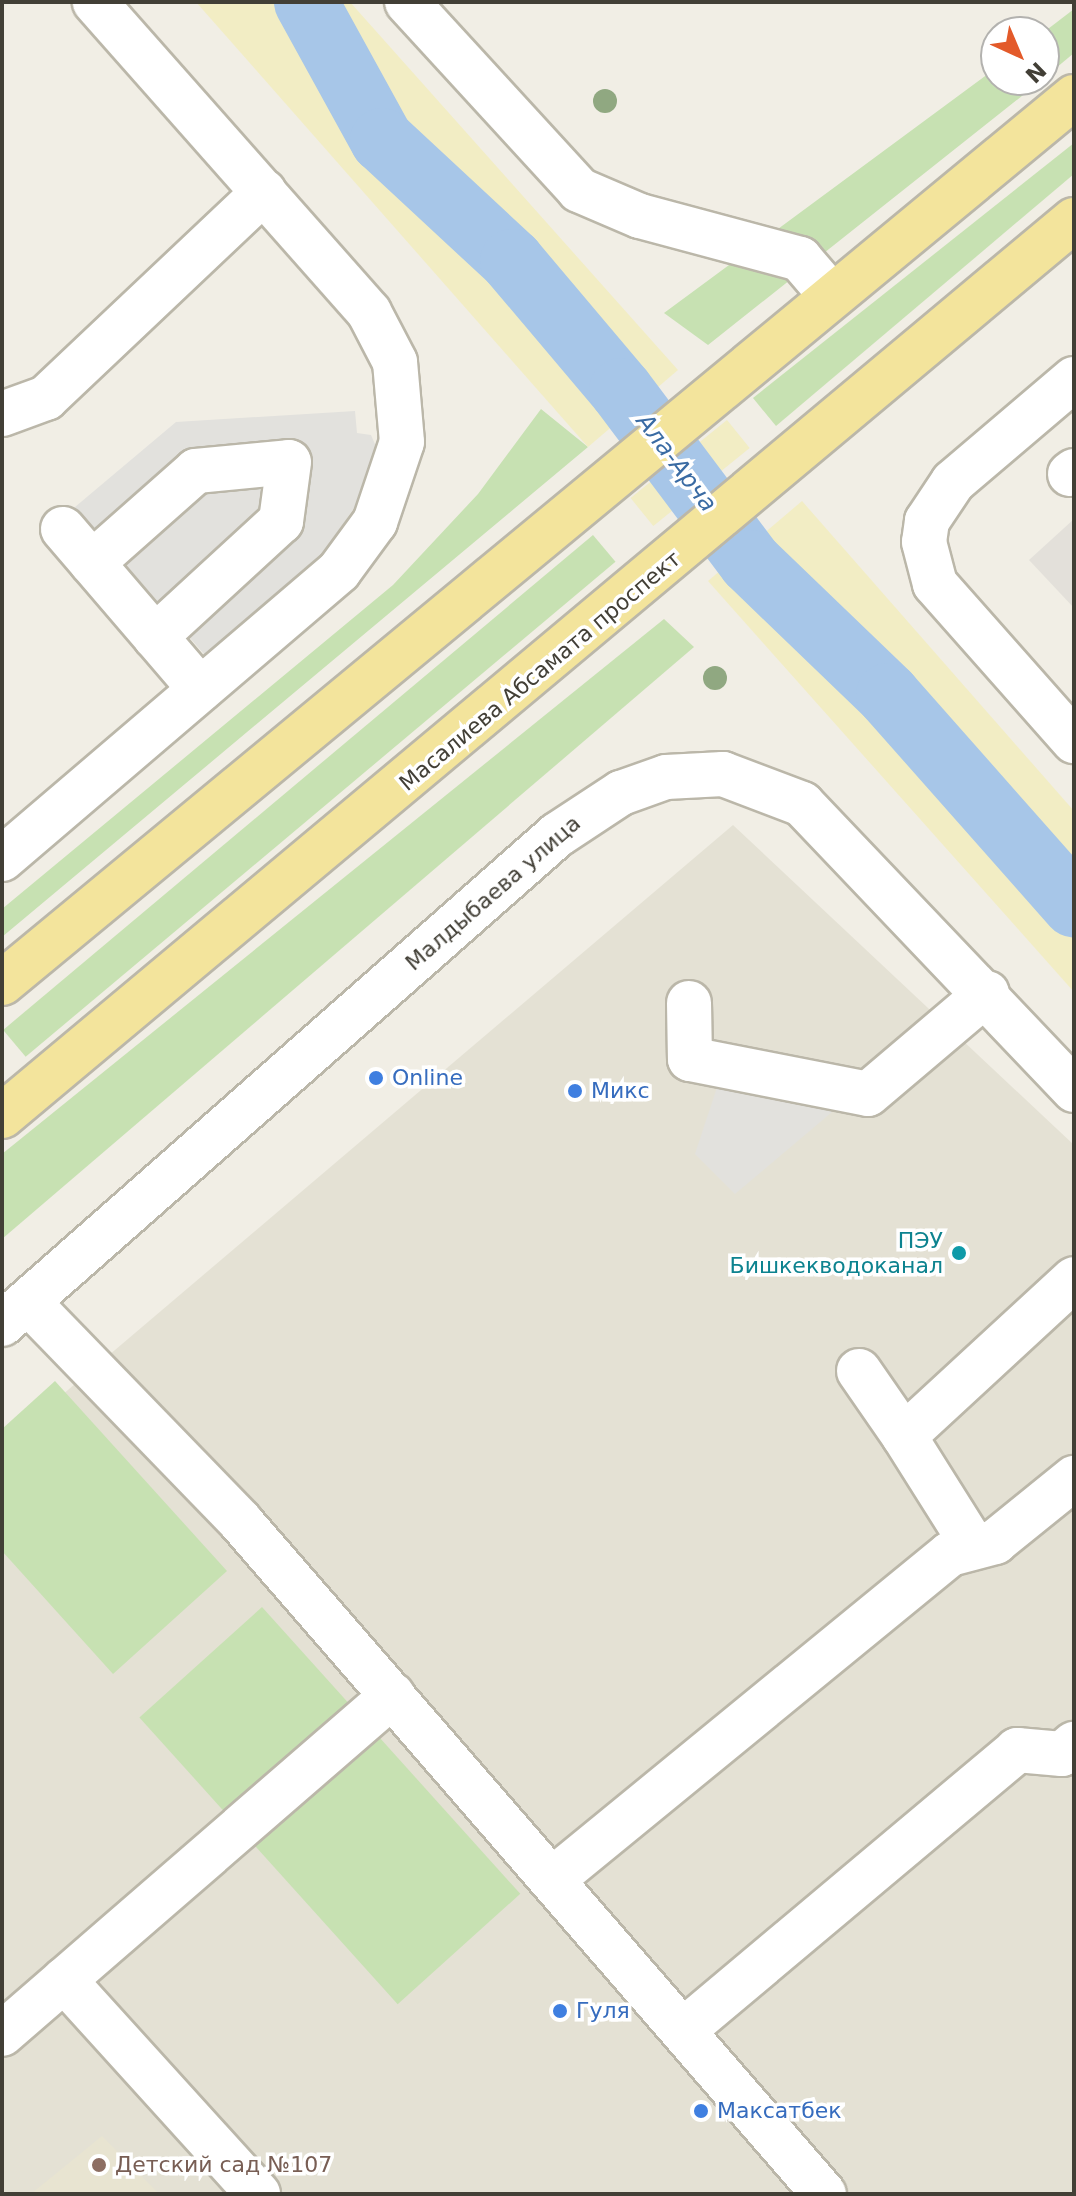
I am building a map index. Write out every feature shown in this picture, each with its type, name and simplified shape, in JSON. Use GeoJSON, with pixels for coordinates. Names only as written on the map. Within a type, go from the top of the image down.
{"type":"FeatureCollection","features":[{"type":"Feature","properties":{"kind":"main road"},"geometry":{"type":"LineString","coordinates":[[2,983],[569,507],[1074,97]]}},
{"type":"Feature","properties":{"kind":"main road","name":"Масалиева Абсамата проспект"},"geometry":{"type":"LineString","coordinates":[[2,1116],[801,455],[1074,220]]}},
{"type":"Feature","properties":{"kind":"street"},"geometry":{"type":"LineString","coordinates":[[2,859],[361,546],[386,497],[402,442],[395,362],[384,335],[264,192],[95,2]]}},
{"type":"Feature","properties":{"kind":"street"},"geometry":{"type":"LineString","coordinates":[[407,2],[579,190],[640,216],[800,259],[830,294]]}},
{"type":"Feature","properties":{"kind":"street"},"geometry":{"type":"LineString","coordinates":[[2,414],[46,398],[264,192]]}},
{"type":"Feature","properties":{"kind":"street"},"geometry":{"type":"LineString","coordinates":[[1074,379],[953,482],[927,521],[924,542],[935,584],[1074,741]]}},
{"type":"Feature","properties":{"kind":"street"},"geometry":{"type":"LineString","coordinates":[[92,563],[196,471],[289,462],[281,521],[155,637]]}},
{"type":"Feature","properties":{"kind":"street"},"geometry":{"type":"LineString","coordinates":[[63,529],[200,689]]}},
{"type":"Feature","properties":{"kind":"street","name":"Малдыбаева улица"},"geometry":{"type":"LineString","coordinates":[[15,1313],[557,835],[641,784],[723,774],[778,789],[822,819],[1074,1090]]}},
{"type":"Feature","properties":{"kind":"street"},"geometry":{"type":"LineString","coordinates":[[689,1003],[690,1059],[868,1094],[987,993]]}},
{"type":"Feature","properties":{"kind":"street"},"geometry":{"type":"LineString","coordinates":[[904,1436],[1074,1279]]}},
{"type":"Feature","properties":{"kind":"street"},"geometry":{"type":"LineString","coordinates":[[15,1313],[240,1521],[685,2029],[819,2192]]}},
{"type":"Feature","properties":{"kind":"street"},"geometry":{"type":"LineString","coordinates":[[859,1371],[974,1547]]}},
{"type":"Feature","properties":{"kind":"street"},"geometry":{"type":"LineString","coordinates":[[553,1879],[950,1554],[995,1542],[1074,1478]]}},
{"type":"Feature","properties":{"kind":"street"},"geometry":{"type":"LineString","coordinates":[[2,2034],[393,1695]]}},
{"type":"Feature","properties":{"kind":"street"},"geometry":{"type":"LineString","coordinates":[[685,2029],[1017,1750],[1062,1754],[1074,1744]]}},
{"type":"Feature","properties":{"kind":"street"},"geometry":{"type":"LineString","coordinates":[[64,1980],[258,2194]]}},
{"type":"Feature","properties":{"kind":"shaded area"},"geometry":{"type":"Polygon","coordinates":[[[355,411],[357,433],[371,435],[378,451],[365,492],[310,572],[211,662],[75,507],[176,422],[355,411]]]}},
{"type":"Feature","properties":{"kind":"shaded area"},"geometry":{"type":"Polygon","coordinates":[[[1074,519],[1074,608],[1029,560],[1074,519]]]}},
{"type":"Feature","properties":{"kind":"shaded area"},"geometry":{"type":"Polygon","coordinates":[[[733,825],[1074,1145],[1074,2194],[2,2194],[2,1446],[733,825]]]}},
{"type":"Feature","properties":{"kind":"shaded area"},"geometry":{"type":"Polygon","coordinates":[[[727,1057],[864,1085],[735,1194],[695,1154],[727,1057]]]}},
{"type":"Feature","properties":{"kind":"shaded area","name":"Детский сад №107"},"geometry":{"type":"Polygon","coordinates":[[[102,2136],[159,2194],[31,2194],[102,2136]]]}},
{"type":"Feature","properties":{"kind":"green space"},"geometry":{"type":"Polygon","coordinates":[[[1074,9],[1074,53],[1060,65],[1060,20],[1074,9]]]}},
{"type":"Feature","properties":{"kind":"green space"},"geometry":{"type":"Polygon","coordinates":[[[980,80],[980,96],[1022,96],[708,345],[664,313],[980,80]]]}},
{"type":"Feature","properties":{"kind":"green space"},"geometry":{"type":"Polygon","coordinates":[[[1074,143],[1074,174],[776,426],[753,398],[1074,143]]]}},
{"type":"Feature","properties":{"kind":"green space"},"geometry":{"type":"Polygon","coordinates":[[[541,409],[588,447],[2,937],[2,909],[393,585],[478,494],[541,409]]]}},
{"type":"Feature","properties":{"kind":"green space"},"geometry":{"type":"Polygon","coordinates":[[[593,535],[615,562],[26,1057],[3,1030],[593,535]]]}},
{"type":"Feature","properties":{"kind":"green space"},"geometry":{"type":"Polygon","coordinates":[[[664,619],[694,647],[2,1239],[2,1154],[664,619]]]}},
{"type":"Feature","properties":{"kind":"green space"},"geometry":{"type":"Polygon","coordinates":[[[55,1381],[227,1571],[113,1674],[2,1551],[2,1429],[55,1381]]]}},
{"type":"Feature","properties":{"kind":"green space"},"geometry":{"type":"Polygon","coordinates":[[[262,1607],[520,1894],[398,2004],[139,1717],[262,1607]]]}},
{"type":"Feature","properties":{"kind":"sand"},"geometry":{"type":"Polygon","coordinates":[[[196,2],[350,2],[678,370],[588,447],[196,2]]]}},
{"type":"Feature","properties":{"kind":"sand"},"geometry":{"type":"Polygon","coordinates":[[[727,420],[750,448],[653,526],[631,498],[727,420]]]}},
{"type":"Feature","properties":{"kind":"sand"},"geometry":{"type":"Polygon","coordinates":[[[802,501],[1074,811],[1074,992],[708,581],[802,501]]]}},
{"type":"Feature","properties":{"kind":"waterway","name":"Ала-Арча"},"geometry":{"type":"LineString","coordinates":[[306,2],[382,140],[512,261],[621,390],[750,562],[888,695],[1074,905]]}},
{"type":"Feature","properties":{"kind":"place","name":"Online"},"geometry":{"type":"Point","coordinates":[376,1078]}},
{"type":"Feature","properties":{"kind":"place","name":"Микс"},"geometry":{"type":"Point","coordinates":[575,1091]}},
{"type":"Feature","properties":{"kind":"place","name":"ПЭУ Бишкекводоканал"},"geometry":{"type":"Point","coordinates":[959,1253]}},
{"type":"Feature","properties":{"kind":"place","name":"Гуля"},"geometry":{"type":"Point","coordinates":[560,2011]}},
{"type":"Feature","properties":{"kind":"place","name":"Максатбек"},"geometry":{"type":"Point","coordinates":[701,2111]}},
{"type":"Feature","properties":{"kind":"place","name":"Детский сад №107"},"geometry":{"type":"Point","coordinates":[99,2165]}}]}
